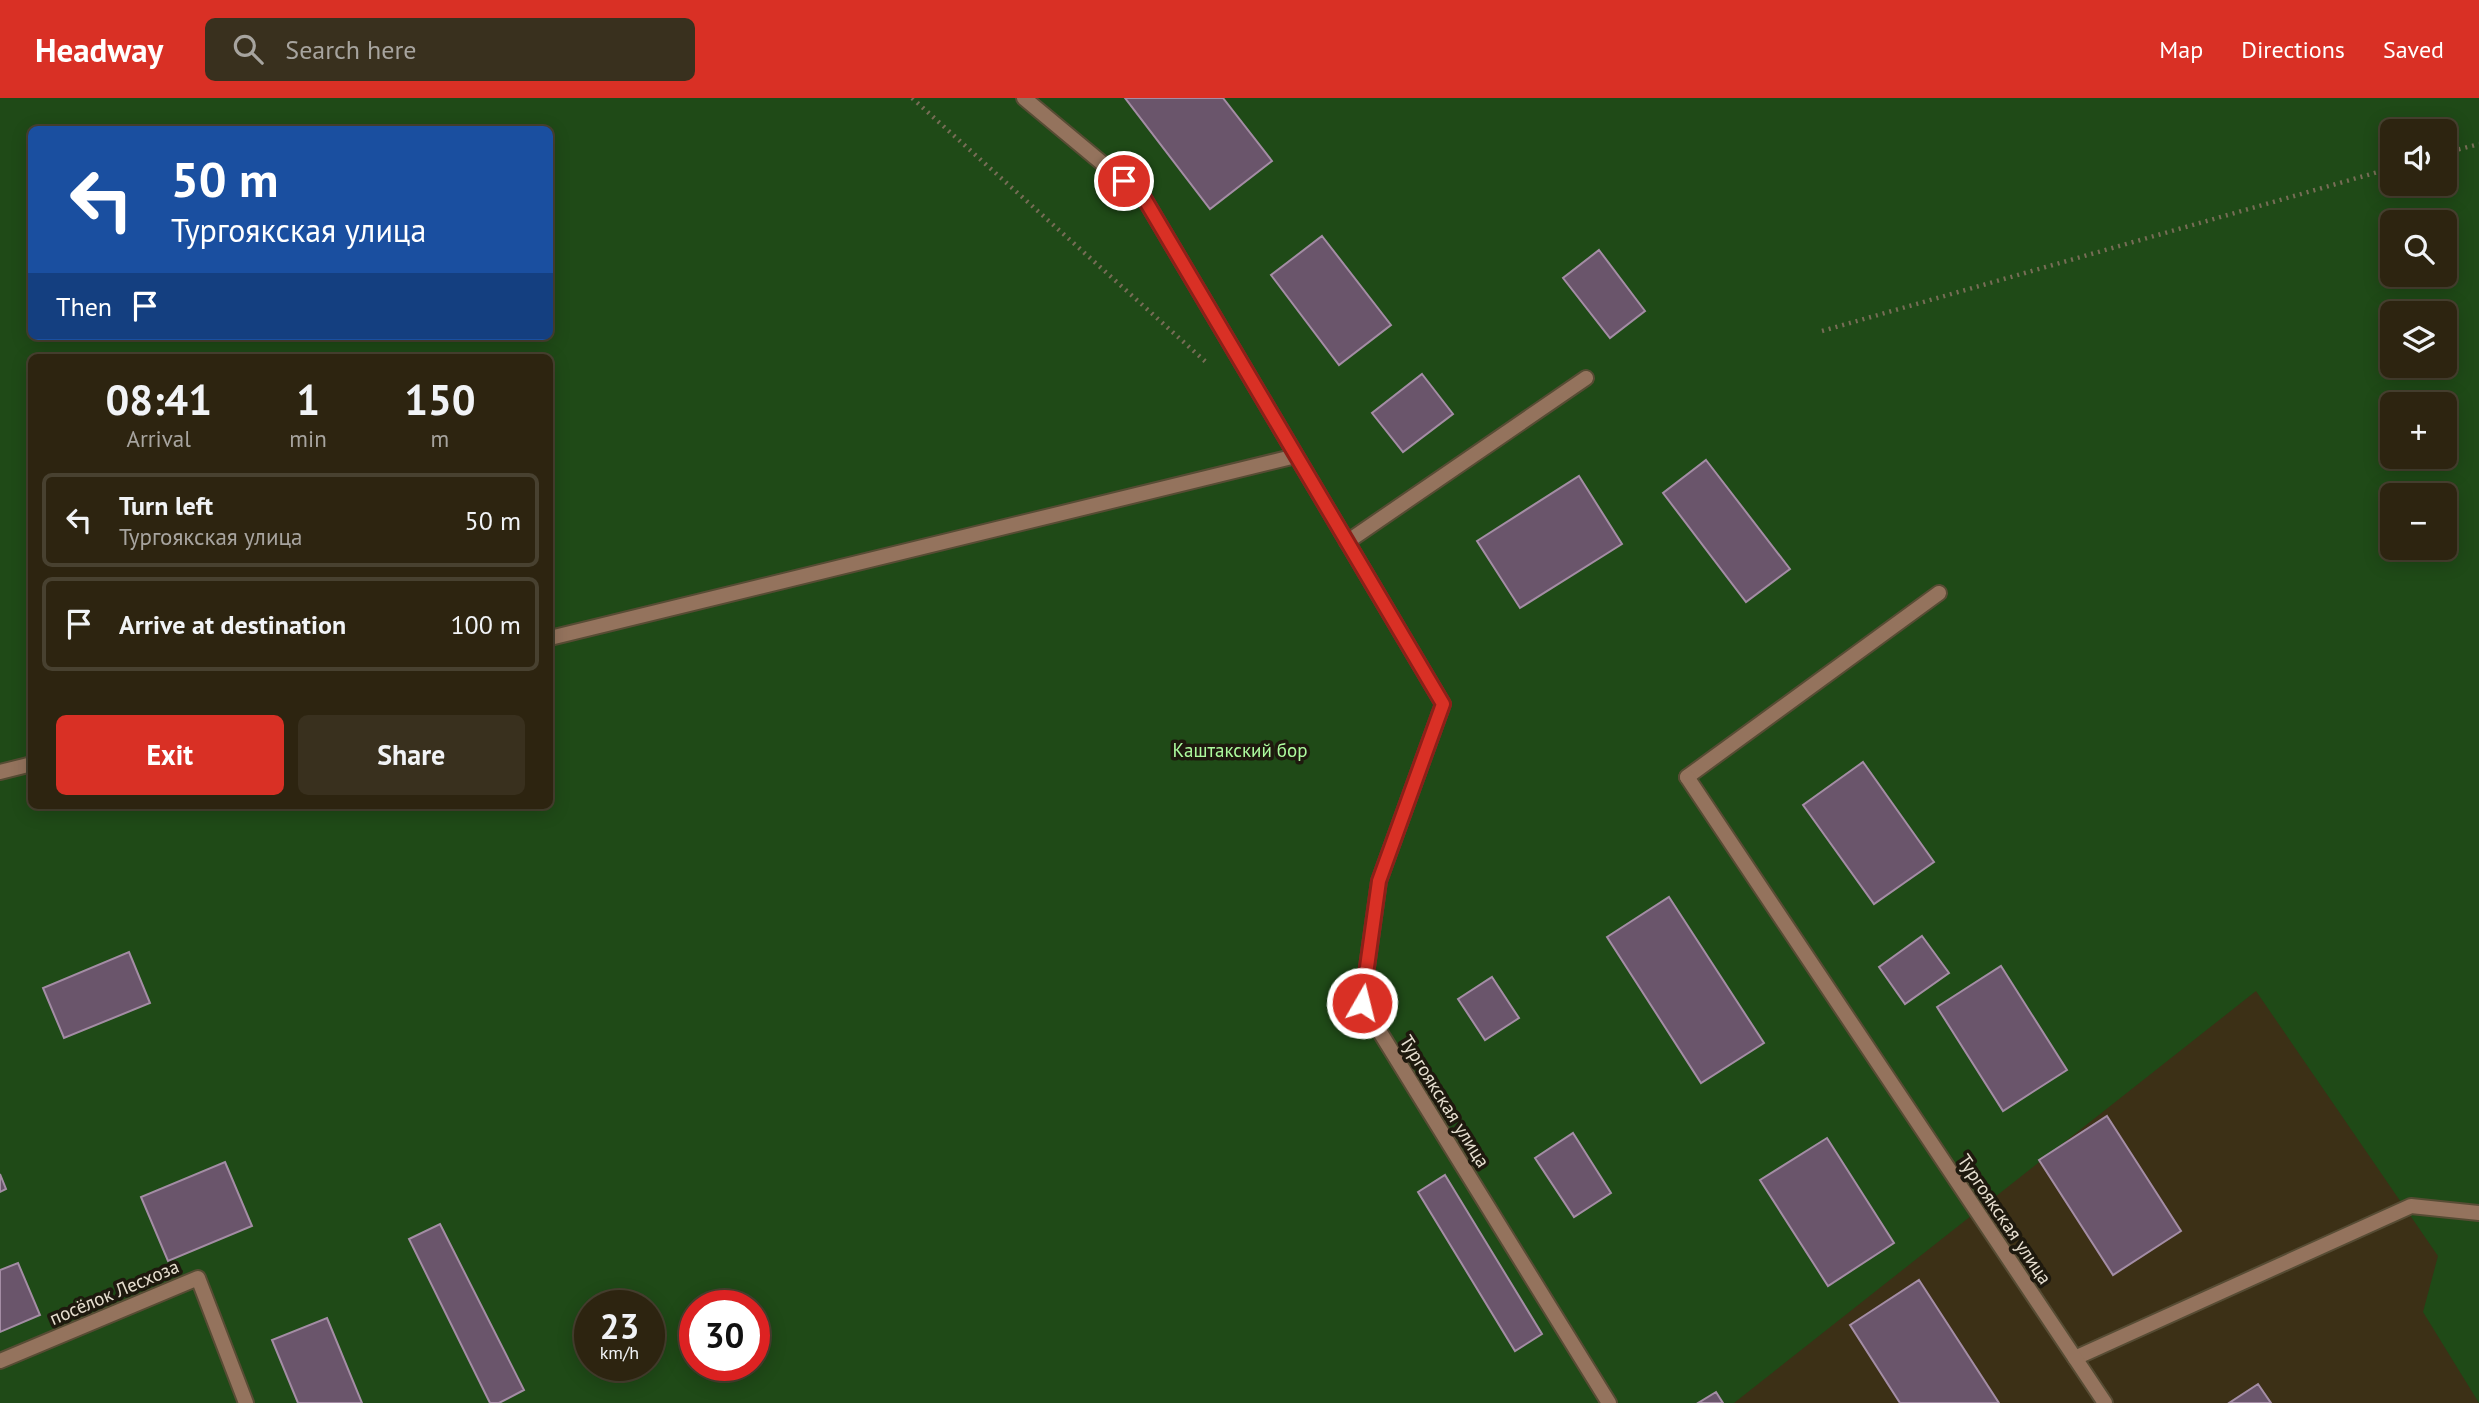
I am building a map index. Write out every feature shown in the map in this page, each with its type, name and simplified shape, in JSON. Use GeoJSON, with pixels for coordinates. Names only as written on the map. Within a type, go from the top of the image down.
{"type":"FeatureCollection","features":[{"type":"Feature","properties":{"kind":"street","name":"Тургоякская улица"},"geometry":{"type":"LineString","coordinates":[[1024,98],[1144,198],[1443,704],[1379,881],[1362,1003],[1609,1403]]}},
{"type":"Feature","properties":{"kind":"street"},"geometry":{"type":"LineString","coordinates":[[1347,542],[1586,378]]}},
{"type":"Feature","properties":{"kind":"street"},"geometry":{"type":"LineString","coordinates":[[553,637],[1296,456]]}},
{"type":"Feature","properties":{"kind":"street","name":"Тургоякская улица"},"geometry":{"type":"LineString","coordinates":[[1939,593],[1687,777],[2105,1403]]}},
{"type":"Feature","properties":{"kind":"street"},"geometry":{"type":"LineString","coordinates":[[0,772],[28,765]]}},
{"type":"Feature","properties":{"kind":"street"},"geometry":{"type":"LineString","coordinates":[[2075,1358],[2411,1206],[2479,1213]]}},
{"type":"Feature","properties":{"kind":"street","name":"посёлок Лесхоза"},"geometry":{"type":"LineString","coordinates":[[0,1361],[198,1278],[246,1403]]}},
{"type":"Feature","properties":{"kind":"path"},"geometry":{"type":"LineString","coordinates":[[912,98],[1211,366]]}},
{"type":"Feature","properties":{"kind":"path"},"geometry":{"type":"LineString","coordinates":[[2457,150],[2479,144]]}},
{"type":"Feature","properties":{"kind":"path"},"geometry":{"type":"LineString","coordinates":[[1822,331],[2380,171]]}},
{"type":"Feature","properties":{"kind":"green space","name":"Каштакский бор"},"geometry":{"type":"Polygon","coordinates":[[[0,98],[2479,98],[2479,1403],[2423,1312],[2438,1256],[2256,991],[1734,1403],[0,1403],[0,98]]]}},
{"type":"Feature","properties":{"kind":"building"},"geometry":{"type":"Polygon","coordinates":[[[1125,98],[1223,98],[1272,161],[1210,209],[1125,98]]]}},
{"type":"Feature","properties":{"kind":"building"},"geometry":{"type":"Polygon","coordinates":[[[1322,236],[1391,325],[1339,365],[1271,275],[1322,236]]]}},
{"type":"Feature","properties":{"kind":"building"},"geometry":{"type":"Polygon","coordinates":[[[1599,250],[1645,311],[1610,338],[1563,278],[1599,250]]]}},
{"type":"Feature","properties":{"kind":"building"},"geometry":{"type":"Polygon","coordinates":[[[1422,374],[1453,414],[1403,452],[1372,413],[1422,374]]]}},
{"type":"Feature","properties":{"kind":"building"},"geometry":{"type":"Polygon","coordinates":[[[1706,460],[1790,569],[1746,602],[1663,493],[1706,460]]]}},
{"type":"Feature","properties":{"kind":"building"},"geometry":{"type":"Polygon","coordinates":[[[1579,476],[1622,544],[1520,608],[1477,541],[1579,476]]]}},
{"type":"Feature","properties":{"kind":"building"},"geometry":{"type":"Polygon","coordinates":[[[1863,762],[1934,862],[1874,904],[1803,805],[1863,762]]]}},
{"type":"Feature","properties":{"kind":"building"},"geometry":{"type":"Polygon","coordinates":[[[1669,897],[1764,1043],[1701,1083],[1607,937],[1669,897]]]}},
{"type":"Feature","properties":{"kind":"building"},"geometry":{"type":"Polygon","coordinates":[[[1922,936],[1949,973],[1905,1004],[1879,967],[1922,936]]]}},
{"type":"Feature","properties":{"kind":"building"},"geometry":{"type":"Polygon","coordinates":[[[129,952],[150,1003],[64,1038],[43,988],[129,952]]]}},
{"type":"Feature","properties":{"kind":"building"},"geometry":{"type":"Polygon","coordinates":[[[2001,966],[2067,1070],[2003,1111],[1937,1007],[2001,966]]]}},
{"type":"Feature","properties":{"kind":"building"},"geometry":{"type":"Polygon","coordinates":[[[1492,977],[1519,1018],[1485,1040],[1458,999],[1492,977]]]}},
{"type":"Feature","properties":{"kind":"building"},"geometry":{"type":"Polygon","coordinates":[[[2107,1116],[2181,1231],[2113,1275],[2039,1160],[2107,1116]]]}},
{"type":"Feature","properties":{"kind":"building"},"geometry":{"type":"Polygon","coordinates":[[[1573,1133],[1611,1193],[1574,1217],[1535,1158],[1573,1133]]]}},
{"type":"Feature","properties":{"kind":"building"},"geometry":{"type":"Polygon","coordinates":[[[1827,1138],[1894,1243],[1828,1286],[1760,1180],[1827,1138]]]}},
{"type":"Feature","properties":{"kind":"building"},"geometry":{"type":"Polygon","coordinates":[[[225,1162],[252,1226],[168,1261],[141,1197],[225,1162]]]}},
{"type":"Feature","properties":{"kind":"building"},"geometry":{"type":"Polygon","coordinates":[[[0,1174],[6,1189],[0,1192],[0,1174]]]}},
{"type":"Feature","properties":{"kind":"building"},"geometry":{"type":"Polygon","coordinates":[[[1445,1175],[1542,1334],[1515,1351],[1418,1192],[1445,1175]]]}},
{"type":"Feature","properties":{"kind":"building"},"geometry":{"type":"Polygon","coordinates":[[[440,1224],[524,1390],[499,1403],[490,1403],[409,1239],[440,1224]]]}},
{"type":"Feature","properties":{"kind":"building"},"geometry":{"type":"Polygon","coordinates":[[[18,1263],[40,1315],[0,1332],[0,1270],[18,1263]]]}},
{"type":"Feature","properties":{"kind":"building"},"geometry":{"type":"Polygon","coordinates":[[[1919,1280],[1999,1403],[1900,1403],[1850,1325],[1919,1280]]]}},
{"type":"Feature","properties":{"kind":"building"},"geometry":{"type":"Polygon","coordinates":[[[327,1318],[362,1403],[298,1403],[272,1340],[327,1318]]]}},
{"type":"Feature","properties":{"kind":"building"},"geometry":{"type":"Polygon","coordinates":[[[2258,1384],[2271,1403],[2229,1403],[2258,1384]]]}},
{"type":"Feature","properties":{"kind":"building"},"geometry":{"type":"Polygon","coordinates":[[[1716,1392],[1723,1403],[1698,1403],[1716,1392]]]}},
{"type":"Feature","properties":{"kind":"route"},"geometry":{"type":"LineString","coordinates":[[1124,181],[1144,198],[1443,704],[1379,881],[1362,1003]]}}]}
